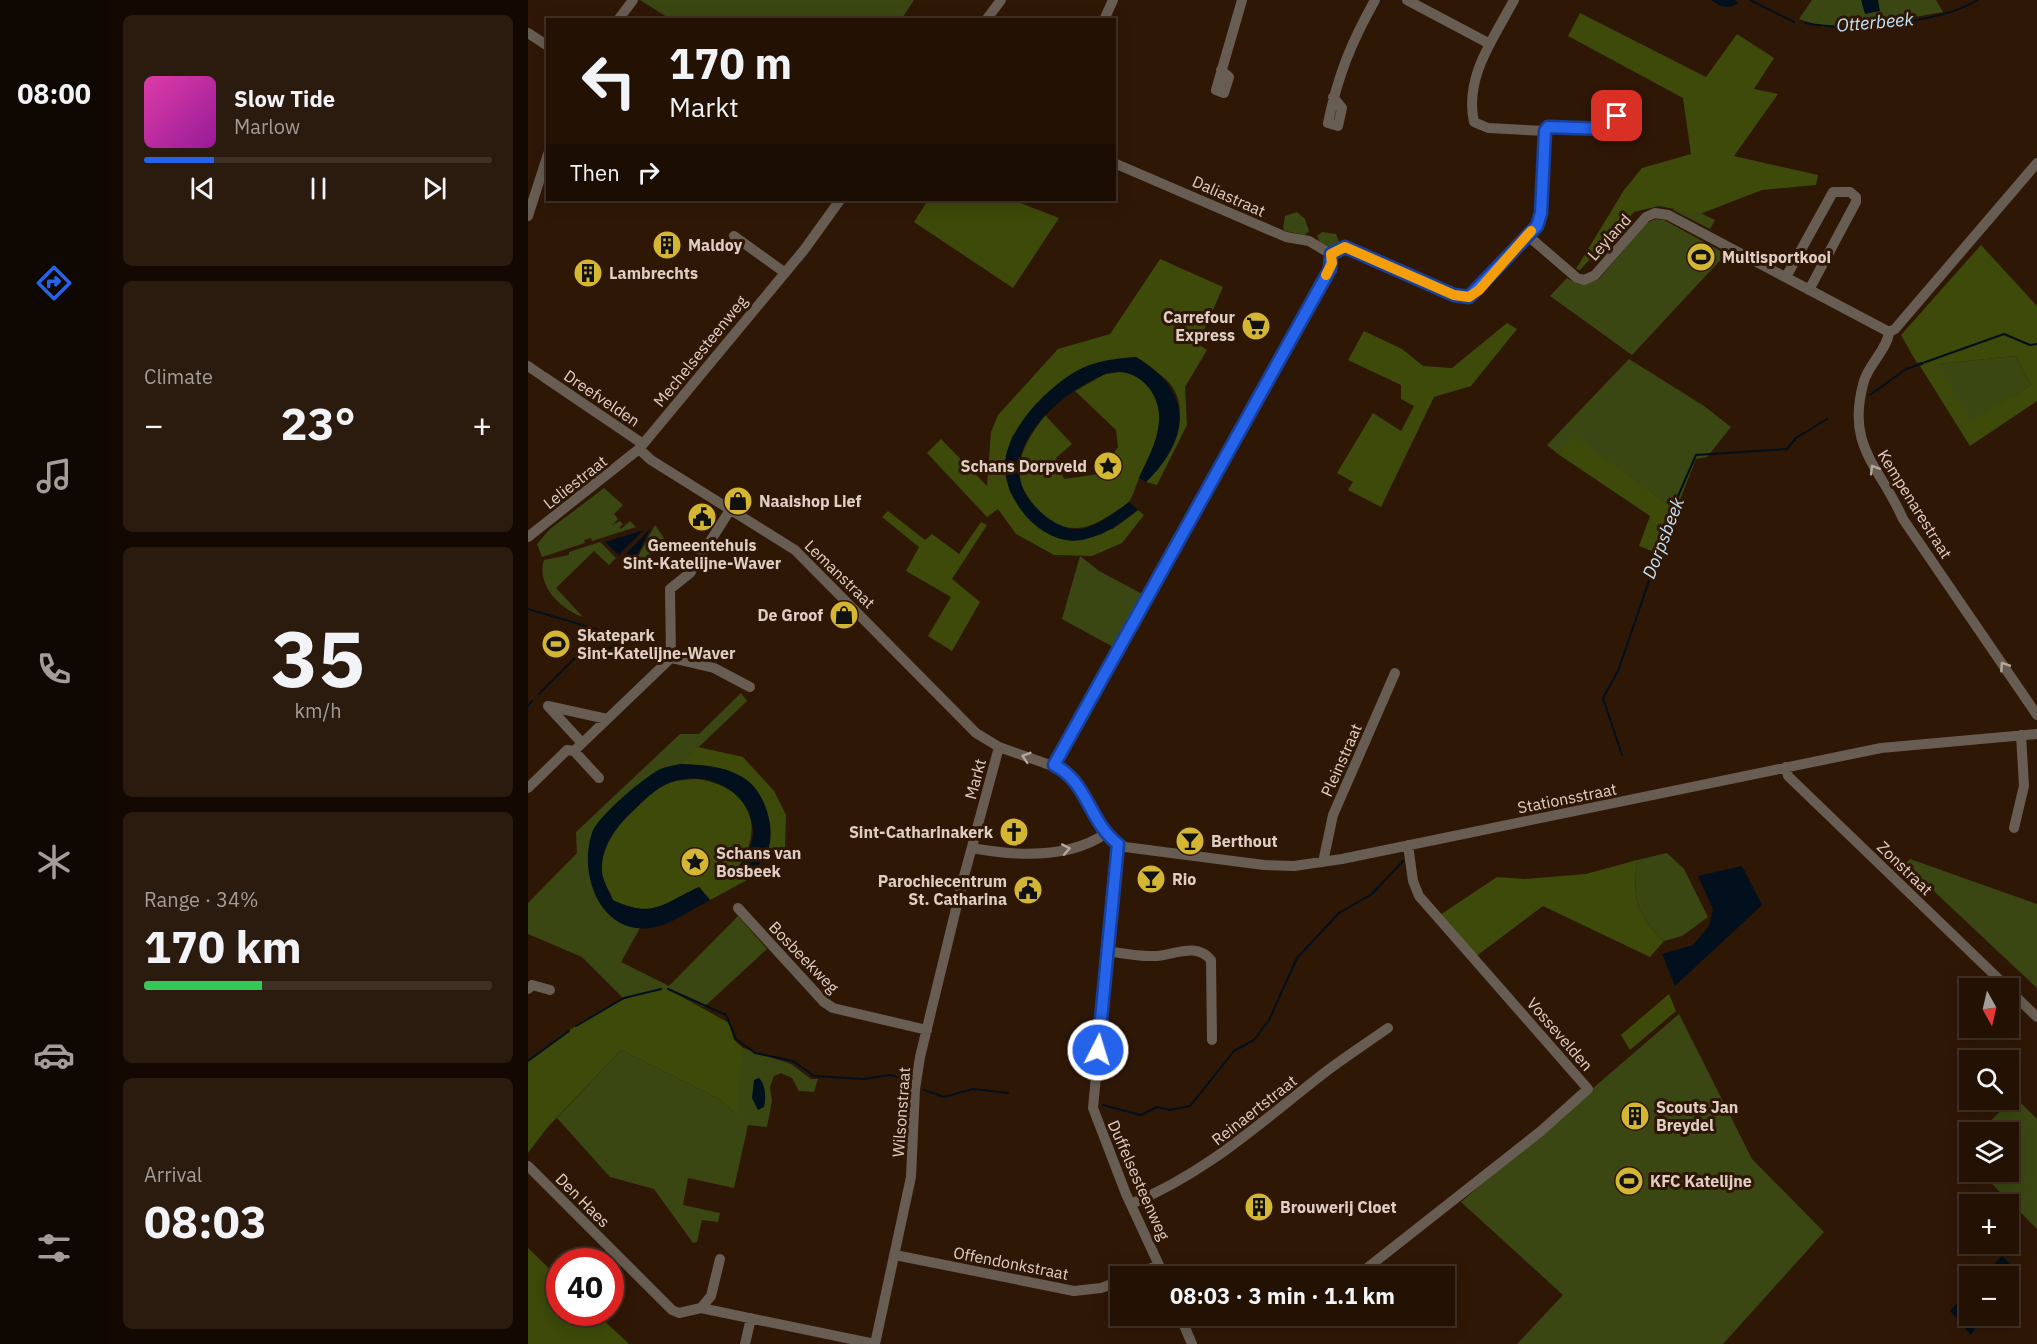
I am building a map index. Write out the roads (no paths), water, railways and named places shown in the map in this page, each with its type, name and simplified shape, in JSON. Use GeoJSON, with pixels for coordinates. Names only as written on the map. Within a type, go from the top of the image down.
{"type":"FeatureCollection","features":[{"type":"Feature","properties":{"kind":"street"},"geometry":{"type":"LineString","coordinates":[[620,18],[633,0]]}},
{"type":"Feature","properties":{"kind":"street"},"geometry":{"type":"LineString","coordinates":[[991,18],[1001,0]]}},
{"type":"Feature","properties":{"kind":"street"},"geometry":{"type":"LineString","coordinates":[[1105,18],[1113,0]]}},
{"type":"Feature","properties":{"kind":"street"},"geometry":{"type":"LineString","coordinates":[[1221,70],[1242,0]]}},
{"type":"Feature","properties":{"kind":"street"},"geometry":{"type":"LineString","coordinates":[[1334,97],[1350,45],[1375,0]]}},
{"type":"Feature","properties":{"kind":"street"},"geometry":{"type":"LineString","coordinates":[[1407,0],[1490,44]]}},
{"type":"Feature","properties":{"kind":"street"},"geometry":{"type":"LineString","coordinates":[[1514,0],[1477,71],[1472,114],[1474,122],[1488,128],[1545,131]]}},
{"type":"Feature","properties":{"kind":"street"},"geometry":{"type":"LineString","coordinates":[[528,33],[546,45]]}},
{"type":"Feature","properties":{"kind":"street"},"geometry":{"type":"LineString","coordinates":[[1054,765],[1279,365],[1330,269],[1331,254],[1345,247],[1461,298],[1469,297],[1479,290],[1537,226],[1541,213],[1545,131],[1548,127],[1607,129]]}},
{"type":"Feature","properties":{"kind":"street"},"geometry":{"type":"LineString","coordinates":[[528,216],[546,160]]}},
{"type":"Feature","properties":{"kind":"street","name":"Daliastraat"},"geometry":{"type":"LineString","coordinates":[[1116,164],[1286,237],[1309,241],[1331,254]]}},
{"type":"Feature","properties":{"kind":"street","name":"Kempenarestraat"},"geometry":{"type":"LineString","coordinates":[[2037,164],[1895,329],[1889,332],[1889,337],[1872,361],[1861,392],[1859,428],[1863,448],[1903,519],[2037,715]]}},
{"type":"Feature","properties":{"kind":"street"},"geometry":{"type":"LineString","coordinates":[[1786,277],[1833,192],[1850,192],[1856,197],[1856,202],[1809,290]]}},
{"type":"Feature","properties":{"kind":"street","name":"Mechelsesteenweg"},"geometry":{"type":"LineString","coordinates":[[641,447],[804,250],[839,201]]}},
{"type":"Feature","properties":{"kind":"street","name":"Leyland"},"geometry":{"type":"LineString","coordinates":[[1527,235],[1576,278],[1584,280],[1595,275],[1647,218],[1655,213],[1662,214],[1889,332]]}},
{"type":"Feature","properties":{"kind":"street"},"geometry":{"type":"LineString","coordinates":[[734,236],[784,272]]}},
{"type":"Feature","properties":{"kind":"street","name":"Dreefvelden"},"geometry":{"type":"LineString","coordinates":[[528,366],[641,447]]}},
{"type":"Feature","properties":{"kind":"street","name":"Lemanstraat"},"geometry":{"type":"LineString","coordinates":[[641,447],[730,510],[775,536],[809,562],[965,723],[999,747]]}},
{"type":"Feature","properties":{"kind":"street","name":"Leliestraat"},"geometry":{"type":"LineString","coordinates":[[528,537],[641,447]]}},
{"type":"Feature","properties":{"kind":"street"},"geometry":{"type":"LineString","coordinates":[[528,788],[567,750],[578,747],[671,658],[670,589],[690,573],[730,510]]}},
{"type":"Feature","properties":{"kind":"street"},"geometry":{"type":"LineString","coordinates":[[671,658],[714,668],[750,687]]}},
{"type":"Feature","properties":{"kind":"street","name":"Pleinstraat"},"geometry":{"type":"LineString","coordinates":[[1323,862],[1333,814],[1395,673]]}},
{"type":"Feature","properties":{"kind":"street"},"geometry":{"type":"LineString","coordinates":[[599,778],[548,706],[607,719]]}},
{"type":"Feature","properties":{"kind":"street","name":"Stationsstraat"},"geometry":{"type":"LineString","coordinates":[[1105,834],[1118,844],[1264,866],[1294,866],[1902,745],[2037,734]]}},
{"type":"Feature","properties":{"kind":"street"},"geometry":{"type":"LineString","coordinates":[[2014,828],[2024,786],[2021,735]]}},
{"type":"Feature","properties":{"kind":"street","name":"Markt"},"geometry":{"type":"LineString","coordinates":[[972,848],[999,747],[1066,771],[1078,784],[1105,834]]}},
{"type":"Feature","properties":{"kind":"street","name":"Zonstraat"},"geometry":{"type":"LineString","coordinates":[[1786,767],[1788,776],[1997,978]]}},
{"type":"Feature","properties":{"kind":"street"},"geometry":{"type":"LineString","coordinates":[[972,848],[998,853],[1066,850],[1095,841],[1105,834]]}},
{"type":"Feature","properties":{"kind":"street","name":"Duffelsesteenweg"},"geometry":{"type":"LineString","coordinates":[[1118,844],[1106,951],[1093,1108],[1098,1128],[1159,1265]]}},
{"type":"Feature","properties":{"kind":"street","name":"Vossevelden"},"geometry":{"type":"LineString","coordinates":[[1370,1266],[1541,1131],[1588,1089],[1419,896],[1413,881],[1408,845]]}},
{"type":"Feature","properties":{"kind":"street","name":"Wilsonstraat"},"geometry":{"type":"LineString","coordinates":[[875,1344],[911,1177],[915,1089],[927,1030],[972,848]]}},
{"type":"Feature","properties":{"kind":"street","name":"Bosbeekweg"},"geometry":{"type":"LineString","coordinates":[[738,908],[824,1002],[833,1008],[927,1030]]}},
{"type":"Feature","properties":{"kind":"street"},"geometry":{"type":"LineString","coordinates":[[1106,951],[1155,957],[1168,952],[1200,951],[1207,954],[1211,960],[1212,1040]]}},
{"type":"Feature","properties":{"kind":"street"},"geometry":{"type":"LineString","coordinates":[[528,989],[532,985],[550,990]]}},
{"type":"Feature","properties":{"kind":"street","name":"Zonstraat"},"geometry":{"type":"LineString","coordinates":[[2019,1000],[2037,1017]]}},
{"type":"Feature","properties":{"kind":"street","name":"Reinaertstraat"},"geometry":{"type":"LineString","coordinates":[[1131,1204],[1180,1182],[1205,1167],[1330,1069],[1388,1028]]}},
{"type":"Feature","properties":{"kind":"street","name":"Den Haes"},"geometry":{"type":"LineString","coordinates":[[528,1166],[672,1310],[679,1313],[701,1308],[875,1344]]}},
{"type":"Feature","properties":{"kind":"street","name":"Offendonkstraat"},"geometry":{"type":"LineString","coordinates":[[895,1255],[1074,1291],[1110,1285]]}},
{"type":"Feature","properties":{"kind":"street"},"geometry":{"type":"LineString","coordinates":[[701,1308],[711,1296],[720,1259]]}},
{"type":"Feature","properties":{"kind":"street"},"geometry":{"type":"LineString","coordinates":[[745,1344],[751,1318]]}},
{"type":"Feature","properties":{"kind":"street"},"geometry":{"type":"LineString","coordinates":[[1184,1326],[1191,1344]]}},
{"type":"Feature","properties":{"kind":"water"},"geometry":{"type":"Polygon","coordinates":[[[1711,0],[1735,0],[1738,3],[1724,7],[1711,0]]]}},
{"type":"Feature","properties":{"kind":"water"},"geometry":{"type":"Polygon","coordinates":[[[1861,0],[1878,0],[1880,11],[1865,14],[1861,0]]]}},
{"type":"Feature","properties":{"kind":"water"},"geometry":{"type":"Polygon","coordinates":[[[1136,357],[1155,370],[1168,385],[1176,400],[1180,415],[1178,432],[1172,448],[1146,482],[1139,478],[1157,437],[1159,410],[1150,389],[1134,376],[1124,372],[1113,372],[1101,376],[1081,386],[1062,400],[1044,417],[1030,435],[1021,455],[1020,475],[1027,495],[1044,515],[1061,526],[1071,529],[1094,525],[1129,502],[1138,510],[1114,528],[1094,537],[1071,541],[1056,537],[1030,520],[1012,494],[1005,465],[1013,436],[1034,407],[1060,382],[1074,373],[1099,362],[1136,357]]]}},
{"type":"Feature","properties":{"kind":"water"},"geometry":{"type":"Polygon","coordinates":[[[651,528],[631,567],[622,558],[651,528]]]}},
{"type":"Feature","properties":{"kind":"water"},"geometry":{"type":"Polygon","coordinates":[[[644,530],[619,555],[605,542],[644,530]]]}},
{"type":"Feature","properties":{"kind":"water"},"geometry":{"type":"Polygon","coordinates":[[[681,764],[725,769],[748,781],[764,803],[770,822],[768,849],[747,880],[738,868],[751,845],[753,830],[744,804],[735,794],[712,781],[699,779],[672,782],[660,788],[626,818],[611,838],[602,862],[602,875],[606,886],[613,900],[638,908],[648,909],[666,904],[699,887],[710,900],[666,924],[651,928],[633,928],[618,922],[606,912],[597,898],[588,866],[588,849],[592,833],[612,807],[635,787],[663,768],[681,764]]]}},
{"type":"Feature","properties":{"kind":"water"},"geometry":{"type":"Polygon","coordinates":[[[1742,866],[1762,905],[1675,986],[1662,954],[1693,945],[1709,926],[1713,909],[1698,876],[1742,866]]]}},
{"type":"Feature","properties":{"kind":"water"},"geometry":{"type":"Polygon","coordinates":[[[759,1078],[764,1088],[765,1100],[764,1107],[758,1110],[752,1098],[754,1080],[759,1078]]]}},
{"type":"Feature","properties":{"kind":"water"},"geometry":{"type":"Polygon","coordinates":[[[2002,1256],[2011,1265],[2010,1266],[1992,1266],[2002,1256]]]}},
{"type":"Feature","properties":{"kind":"water"},"geometry":{"type":"Polygon","coordinates":[[[1959,1301],[1959,1321],[1950,1311],[1959,1301]]]}},
{"type":"Feature","properties":{"kind":"water"},"geometry":{"type":"Polygon","coordinates":[[[1963,1326],[1977,1326],[1971,1335],[1963,1326]]]}},
{"type":"Feature","properties":{"kind":"waterway","name":"Otterbeek"},"geometry":{"type":"LineString","coordinates":[[1750,0],[1794,22]]}},
{"type":"Feature","properties":{"kind":"waterway","name":"Otterbeek"},"geometry":{"type":"LineString","coordinates":[[1805,23],[1823,26],[1893,24],[1941,15],[1978,0]]}},
{"type":"Feature","properties":{"kind":"waterway","name":"Dorpsbeek"},"geometry":{"type":"LineString","coordinates":[[1870,395],[1906,369],[2004,334],[2030,345],[2037,344]]}},
{"type":"Feature","properties":{"kind":"waterway","name":"Dorpsbeek"},"geometry":{"type":"LineString","coordinates":[[1622,755],[1603,698],[1618,671],[1649,581],[1659,540],[1696,455],[1787,449],[1796,438],[1827,419]]}},
{"type":"Feature","properties":{"kind":"waterway"},"geometry":{"type":"LineString","coordinates":[[528,609],[599,630],[591,642],[539,694]]}},
{"type":"Feature","properties":{"kind":"waterway"},"geometry":{"type":"LineString","coordinates":[[596,660],[624,636]]}},
{"type":"Feature","properties":{"kind":"waterway"},"geometry":{"type":"LineString","coordinates":[[528,706],[532,701]]}},
{"type":"Feature","properties":{"kind":"waterway","name":"Dorpsbeek"},"geometry":{"type":"LineString","coordinates":[[1103,1105],[1141,1115],[1157,1107],[1170,1110],[1190,1106],[1234,1051],[1254,1040],[1269,1020],[1297,958],[1339,913],[1372,894],[1403,861]]}},
{"type":"Feature","properties":{"kind":"waterway","name":"Dorpsbeek"},"geometry":{"type":"LineString","coordinates":[[576,1026],[624,998],[661,989]]}},
{"type":"Feature","properties":{"kind":"waterway","name":"Dorpsbeek"},"geometry":{"type":"LineString","coordinates":[[668,989],[726,1015],[736,1039],[755,1053],[793,1061],[814,1076],[863,1079],[890,1075],[907,1080]]}},
{"type":"Feature","properties":{"kind":"waterway","name":"Dorpsbeek"},"geometry":{"type":"LineString","coordinates":[[528,1061],[569,1031]]}},
{"type":"Feature","properties":{"kind":"waterway","name":"Dorpsbeek"},"geometry":{"type":"LineString","coordinates":[[924,1090],[944,1097],[973,1089],[1008,1093]]}},
{"type":"Feature","properties":{"kind":"place","name":"Maldoy"},"geometry":{"type":"Point","coordinates":[667,245]}},
{"type":"Feature","properties":{"kind":"place","name":"Multisportkooi"},"geometry":{"type":"Point","coordinates":[1701,257]}},
{"type":"Feature","properties":{"kind":"place","name":"Lambrechts"},"geometry":{"type":"Point","coordinates":[588,273]}},
{"type":"Feature","properties":{"kind":"place","name":"Carrefour Express"},"geometry":{"type":"Point","coordinates":[1256,326]}},
{"type":"Feature","properties":{"kind":"place","name":"Schans Dorpveld"},"geometry":{"type":"Point","coordinates":[1108,466]}},
{"type":"Feature","properties":{"kind":"place","name":"Naaishop Lief"},"geometry":{"type":"Point","coordinates":[738,501]}},
{"type":"Feature","properties":{"kind":"place","name":"Gemeentehuis Sint-Katelijne-Waver"},"geometry":{"type":"Point","coordinates":[702,517]}},
{"type":"Feature","properties":{"kind":"place","name":"De Groof"},"geometry":{"type":"Point","coordinates":[844,615]}},
{"type":"Feature","properties":{"kind":"place","name":"Skatepark Sint-Katelijne-Waver"},"geometry":{"type":"Point","coordinates":[556,644]}},
{"type":"Feature","properties":{"kind":"place","name":"Sint-Catharinakerk"},"geometry":{"type":"Point","coordinates":[1014,832]}},
{"type":"Feature","properties":{"kind":"place","name":"Berthout"},"geometry":{"type":"Point","coordinates":[1190,841]}},
{"type":"Feature","properties":{"kind":"place","name":"Schans van Bosbeek"},"geometry":{"type":"Point","coordinates":[695,862]}},
{"type":"Feature","properties":{"kind":"place","name":"Rio"},"geometry":{"type":"Point","coordinates":[1151,879]}},
{"type":"Feature","properties":{"kind":"place","name":"Parochiecentrum St. Catharina"},"geometry":{"type":"Point","coordinates":[1028,890]}},
{"type":"Feature","properties":{"kind":"place","name":"Scouts Jan Breydel"},"geometry":{"type":"Point","coordinates":[1635,1116]}},
{"type":"Feature","properties":{"kind":"place","name":"KFC Katelijne"},"geometry":{"type":"Point","coordinates":[1629,1181]}},
{"type":"Feature","properties":{"kind":"place","name":"Brouwerij Cloet"},"geometry":{"type":"Point","coordinates":[1259,1207]}}]}
